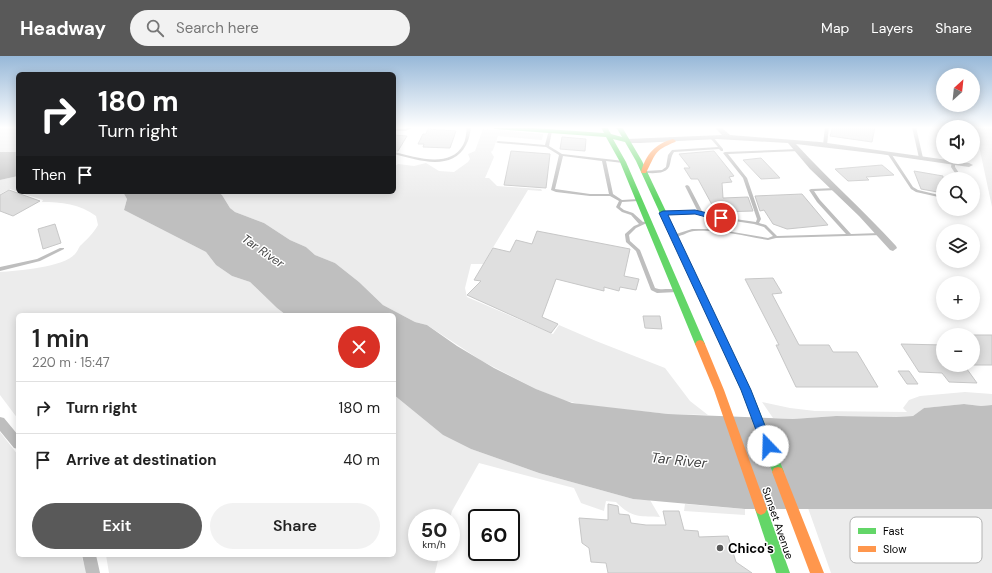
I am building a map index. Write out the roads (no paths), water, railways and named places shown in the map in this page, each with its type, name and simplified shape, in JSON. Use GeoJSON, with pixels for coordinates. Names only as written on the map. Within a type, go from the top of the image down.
{"type":"FeatureCollection","features":[{"type":"Feature","properties":{"kind":"main road","name":"Sunset Avenue"},"geometry":{"type":"LineString","coordinates":[[617,151],[639,200],[645,223],[677,291],[719,390],[783,573]]}},
{"type":"Feature","properties":{"kind":"main road","name":"Sunset Avenue"},"geometry":{"type":"LineString","coordinates":[[633,151],[644,172],[746,390],[817,573]]}},
{"type":"Feature","properties":{"kind":"main road"},"geometry":{"type":"LineString","coordinates":[[644,172],[647,158],[652,151]]}},
{"type":"Feature","properties":{"kind":"street"},"geometry":{"type":"LineString","coordinates":[[799,151],[862,214],[893,248]]}},
{"type":"Feature","properties":{"kind":"street"},"geometry":{"type":"LineString","coordinates":[[874,151],[936,160]]}},
{"type":"Feature","properties":{"kind":"street"},"geometry":{"type":"LineString","coordinates":[[964,164],[969,165]]}},
{"type":"Feature","properties":{"kind":"street"},"geometry":{"type":"LineString","coordinates":[[0,422],[16,442]]}},
{"type":"Feature","properties":{"kind":"street"},"geometry":{"type":"LineString","coordinates":[[89,557],[93,573]]}},
{"type":"Feature","properties":{"kind":"lane"},"geometry":{"type":"LineString","coordinates":[[396,153],[442,161],[451,159],[459,151]]}},
{"type":"Feature","properties":{"kind":"lane"},"geometry":{"type":"LineString","coordinates":[[555,151],[561,155],[623,162]]}},
{"type":"Feature","properties":{"kind":"lane"},"geometry":{"type":"LineString","coordinates":[[644,172],[663,171],[668,167],[670,155],[674,151]]}},
{"type":"Feature","properties":{"kind":"lane"},"geometry":{"type":"LineString","coordinates":[[725,153],[771,151]]}},
{"type":"Feature","properties":{"kind":"lane"},"geometry":{"type":"LineString","coordinates":[[919,151],[921,158]]}},
{"type":"Feature","properties":{"kind":"lane"},"geometry":{"type":"LineString","coordinates":[[725,153],[745,178],[759,219],[757,224]]}},
{"type":"Feature","properties":{"kind":"lane"},"geometry":{"type":"LineString","coordinates":[[889,153],[912,188],[917,191],[936,196]]}},
{"type":"Feature","properties":{"kind":"lane"},"geometry":{"type":"LineString","coordinates":[[561,155],[554,190],[556,192],[611,195],[621,201],[639,200]]}},
{"type":"Feature","properties":{"kind":"lane"},"geometry":{"type":"LineString","coordinates":[[604,160],[611,195]]}},
{"type":"Feature","properties":{"kind":"lane"},"geometry":{"type":"LineString","coordinates":[[687,186],[701,213]]}},
{"type":"Feature","properties":{"kind":"lane"},"geometry":{"type":"LineString","coordinates":[[836,189],[811,190],[818,201],[850,235]]}},
{"type":"Feature","properties":{"kind":"lane"},"geometry":{"type":"LineString","coordinates":[[621,201],[618,207],[645,223]]}},
{"type":"Feature","properties":{"kind":"lane"},"geometry":{"type":"LineString","coordinates":[[663,213],[701,213],[757,224],[765,226],[776,237]]}},
{"type":"Feature","properties":{"kind":"lane"},"geometry":{"type":"LineString","coordinates":[[645,223],[636,227],[627,235],[628,241],[638,250],[653,289],[657,291],[677,291]]}},
{"type":"Feature","properties":{"kind":"lane"},"geometry":{"type":"LineString","coordinates":[[674,236],[692,230],[716,230],[768,239],[776,237],[880,234]]}},
{"type":"Feature","properties":{"kind":"lane"},"geometry":{"type":"LineString","coordinates":[[0,269],[38,260],[62,250]]}},
{"type":"Feature","properties":{"kind":"water"},"geometry":{"type":"Polygon","coordinates":[[[0,152],[16,152],[16,176],[0,180],[0,152]]]}},
{"type":"Feature","properties":{"kind":"water","name":"Tar River"},"geometry":{"type":"Polygon","coordinates":[[[124,194],[221,194],[230,208],[235,212],[264,223],[290,240],[306,247],[315,255],[335,263],[359,282],[383,305],[415,322],[427,325],[457,346],[494,368],[536,389],[572,403],[668,414],[793,419],[836,416],[913,416],[924,408],[964,404],[981,406],[992,405],[992,509],[745,509],[633,499],[539,473],[471,449],[443,435],[396,397],[396,313],[283,313],[250,282],[232,276],[216,265],[206,252],[124,210],[127,199],[124,194]]]}},
{"type":"Feature","properties":{"kind":"place","name":"Chico's"},"geometry":{"type":"Point","coordinates":[720,548]}}]}
